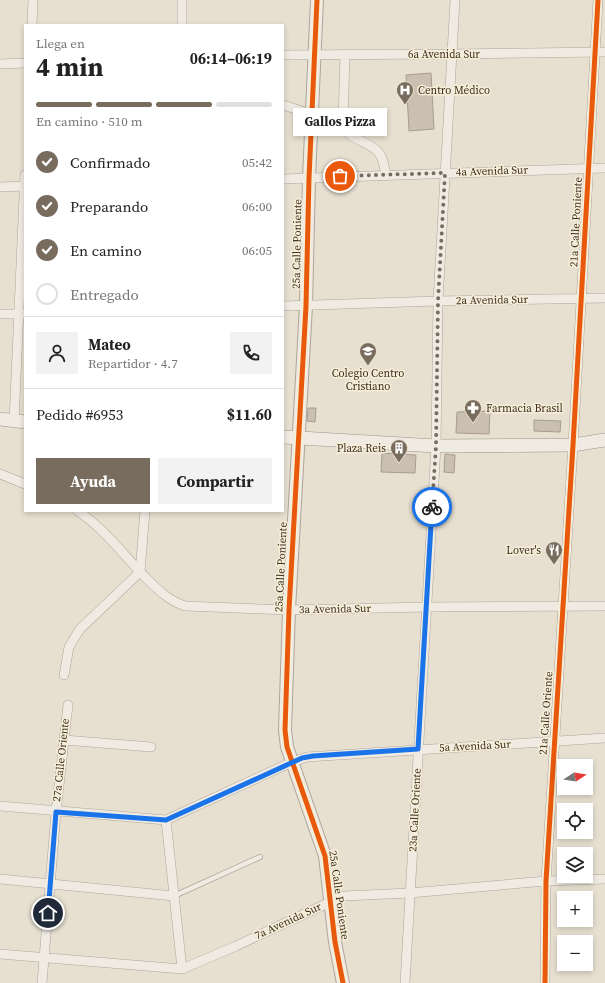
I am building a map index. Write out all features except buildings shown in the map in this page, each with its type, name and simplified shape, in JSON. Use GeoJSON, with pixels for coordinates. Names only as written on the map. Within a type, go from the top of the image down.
{"type":"FeatureCollection","features":[{"type":"Feature","properties":{"kind":"main road"},"geometry":{"type":"LineString","coordinates":[[0,419],[20,422]]}},
{"type":"Feature","properties":{"kind":"main road"},"geometry":{"type":"LineString","coordinates":[[284,437],[436,446],[573,445],[605,440]]}},
{"type":"Feature","properties":{"kind":"street"},"geometry":{"type":"LineString","coordinates":[[32,24],[33,0]]}},
{"type":"Feature","properties":{"kind":"street"},"geometry":{"type":"LineString","coordinates":[[182,0],[182,24]]}},
{"type":"Feature","properties":{"kind":"street","name":"25a Calle Poniente"},"geometry":{"type":"LineString","coordinates":[[317,0],[311,114],[306,306],[289,610],[285,730],[287,747],[323,850],[327,866],[335,942],[343,983]]}},
{"type":"Feature","properties":{"kind":"street","name":"23a Calle Oriente"},"geometry":{"type":"LineString","coordinates":[[405,983],[436,446],[438,301],[455,0]]}},
{"type":"Feature","properties":{"kind":"street","name":"21a Calle Poniente"},"geometry":{"type":"LineString","coordinates":[[573,445],[598,0]]}},
{"type":"Feature","properties":{"kind":"street","name":"6a Avenida Sur"},"geometry":{"type":"LineString","coordinates":[[284,55],[605,52]]}},
{"type":"Feature","properties":{"kind":"street"},"geometry":{"type":"LineString","coordinates":[[345,54],[344,129],[348,133],[373,147],[379,153],[383,159],[386,175]]}},
{"type":"Feature","properties":{"kind":"street"},"geometry":{"type":"LineString","coordinates":[[0,64],[24,63]]}},
{"type":"Feature","properties":{"kind":"street"},"geometry":{"type":"LineString","coordinates":[[284,105],[311,114]]}},
{"type":"Feature","properties":{"kind":"street","name":"4a Avenida Sur"},"geometry":{"type":"LineString","coordinates":[[284,178],[605,168]]}},
{"type":"Feature","properties":{"kind":"street"},"geometry":{"type":"LineString","coordinates":[[0,187],[24,186]]}},
{"type":"Feature","properties":{"kind":"street"},"geometry":{"type":"LineString","coordinates":[[20,422],[24,229]]}},
{"type":"Feature","properties":{"kind":"street","name":"2a Avenida Sur"},"geometry":{"type":"LineString","coordinates":[[284,306],[605,298]]}},
{"type":"Feature","properties":{"kind":"street"},"geometry":{"type":"LineString","coordinates":[[0,314],[22,314]]}},
{"type":"Feature","properties":{"kind":"street","name":"21a Calle Oriente"},"geometry":{"type":"LineString","coordinates":[[545,983],[546,881],[573,445]]}},
{"type":"Feature","properties":{"kind":"street"},"geometry":{"type":"LineString","coordinates":[[0,474],[24,484]]}},
{"type":"Feature","properties":{"kind":"street","name":"3a Avenida Sur"},"geometry":{"type":"LineString","coordinates":[[79,512],[99,528],[140,572],[164,595],[177,604],[185,606],[289,610],[426,607],[605,606]]}},
{"type":"Feature","properties":{"kind":"street"},"geometry":{"type":"LineString","coordinates":[[64,675],[69,647],[80,629],[140,572],[145,512]]}},
{"type":"Feature","properties":{"kind":"street","name":"27a Calle Oriente"},"geometry":{"type":"LineString","coordinates":[[42,983],[56,812],[68,705]]}},
{"type":"Feature","properties":{"kind":"street","name":"5a Avenida Sur"},"geometry":{"type":"LineString","coordinates":[[0,806],[56,812],[166,820],[302,758],[418,749],[605,738]]}},
{"type":"Feature","properties":{"kind":"street"},"geometry":{"type":"LineString","coordinates":[[64,740],[151,747]]}},
{"type":"Feature","properties":{"kind":"street"},"geometry":{"type":"LineString","coordinates":[[166,820],[182,969]]}},
{"type":"Feature","properties":{"kind":"street"},"geometry":{"type":"LineString","coordinates":[[0,879],[174,896]]}},
{"type":"Feature","properties":{"kind":"street","name":"7a Avenida Sur"},"geometry":{"type":"LineString","coordinates":[[0,954],[182,969],[236,946],[331,901],[346,896],[410,893],[546,881],[605,879]]}},
{"type":"Feature","properties":{"kind":"lane"},"geometry":{"type":"LineString","coordinates":[[174,896],[260,857]]}},
{"type":"Feature","properties":{"kind":"cycle path"},"geometry":{"type":"LineString","coordinates":[[317,0],[309,178],[306,306],[289,610],[285,730],[287,747],[325,856],[335,942],[343,983]]}},
{"type":"Feature","properties":{"kind":"cycle path"},"geometry":{"type":"LineString","coordinates":[[545,983],[546,881],[573,445],[598,0]]}},
{"type":"Feature","properties":{"kind":"way so far"},"geometry":{"type":"LineString","coordinates":[[340,176],[445,173],[438,301],[436,446],[432,507]]}},
{"type":"Feature","properties":{"kind":"place","name":"Centro Médico"},"geometry":{"type":"Point","coordinates":[405,105]}},
{"type":"Feature","properties":{"kind":"place","name":"Gallos Pizza"},"geometry":{"type":"Point","coordinates":[340,176]}},
{"type":"Feature","properties":{"kind":"place","name":"Colegio Centro Cristiano"},"geometry":{"type":"Point","coordinates":[368,366]}},
{"type":"Feature","properties":{"kind":"place","name":"Farmacia Brasil"},"geometry":{"type":"Point","coordinates":[473,423]}},
{"type":"Feature","properties":{"kind":"place","name":"Plaza Reis"},"geometry":{"type":"Point","coordinates":[399,463]}},
{"type":"Feature","properties":{"kind":"place","name":"Lover's"},"geometry":{"type":"Point","coordinates":[554,565]}},
{"type":"Feature","properties":{"kind":"route"},"geometry":{"type":"LineString","coordinates":[[48,913],[56,812],[166,820],[202,802],[302,758],[418,749],[432,507]]}}]}
